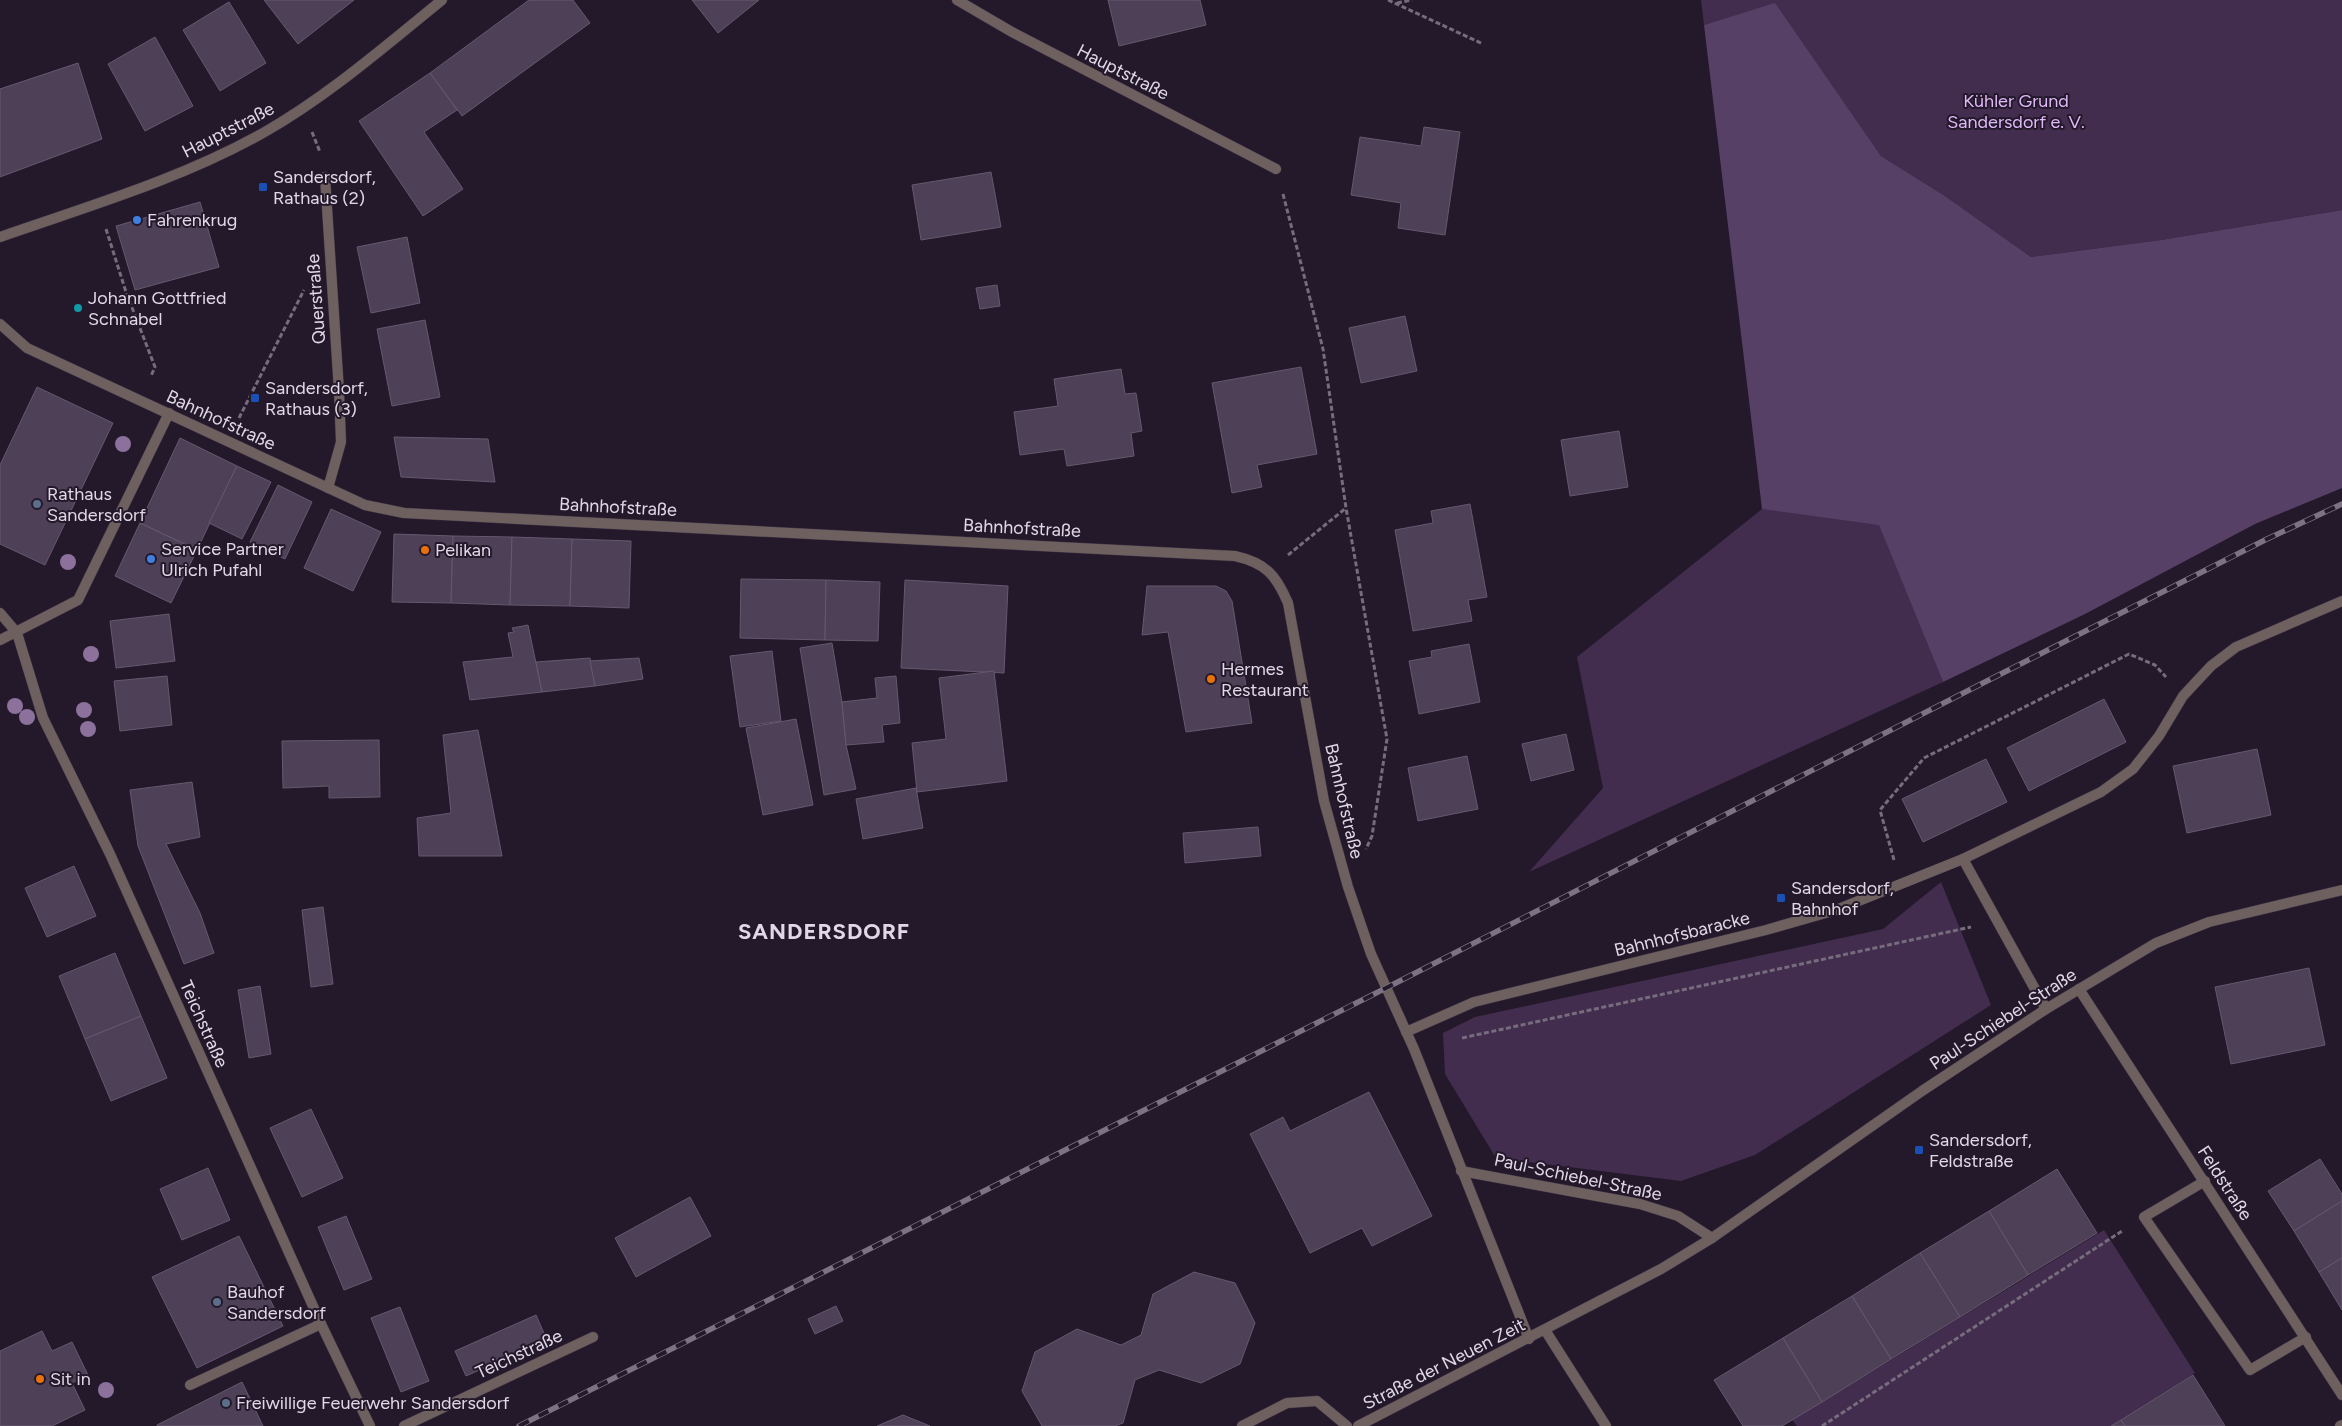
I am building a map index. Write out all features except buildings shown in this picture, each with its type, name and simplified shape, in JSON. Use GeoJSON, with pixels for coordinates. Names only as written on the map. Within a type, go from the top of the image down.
{"type":"FeatureCollection","features":[{"type":"Feature","properties":{"kind":"street","name":"Hauptstraße"},"geometry":{"type":"LineString","coordinates":[[0,237],[169,177],[226,152],[300,111],[348,77],[442,0]]}},
{"type":"Feature","properties":{"kind":"street","name":"Hauptstraße"},"geometry":{"type":"LineString","coordinates":[[957,0],[1012,32],[1276,169]]}},
{"type":"Feature","properties":{"kind":"street","name":"Querstraße"},"geometry":{"type":"LineString","coordinates":[[325,177],[329,259],[340,391],[341,442],[328,488]]}},
{"type":"Feature","properties":{"kind":"street","name":"Bahnhofstraße"},"geometry":{"type":"LineString","coordinates":[[0,324],[26,348],[365,505],[404,513],[1235,556],[1254,560],[1268,571],[1280,586],[1288,603],[1324,801],[1370,954],[1414,1049],[1529,1339]]}},
{"type":"Feature","properties":{"kind":"street"},"geometry":{"type":"LineString","coordinates":[[0,640],[17,633],[78,600],[169,413]]}},
{"type":"Feature","properties":{"kind":"street","name":"Bahnhofsbaracke"},"geometry":{"type":"LineString","coordinates":[[1406,1032],[1474,1002],[1766,930],[1836,910],[1963,859],[2101,792],[2133,769],[2159,736],[2184,696],[2211,666],[2236,647],[2342,601]]}},
{"type":"Feature","properties":{"kind":"street","name":"Teichstraße"},"geometry":{"type":"LineString","coordinates":[[0,613],[17,633],[43,718],[110,854],[321,1324],[370,1426]]}},
{"type":"Feature","properties":{"kind":"street"},"geometry":{"type":"LineString","coordinates":[[1963,859],[1996,922],[2046,1009]]}},
{"type":"Feature","properties":{"kind":"street","name":"Paul-Schiebel-Straße"},"geometry":{"type":"LineString","coordinates":[[1545,1330],[1661,1269],[1712,1238],[1922,1091],[2046,1009],[2156,943],[2209,922],[2342,890]]}},
{"type":"Feature","properties":{"kind":"street","name":"Feldstraße"},"geometry":{"type":"LineString","coordinates":[[2079,989],[2306,1336],[2342,1395]]}},
{"type":"Feature","properties":{"kind":"street","name":"Paul-Schiebel-Straße"},"geometry":{"type":"LineString","coordinates":[[1461,1171],[1640,1204],[1678,1216],[1712,1238]]}},
{"type":"Feature","properties":{"kind":"street"},"geometry":{"type":"LineString","coordinates":[[2205,1181],[2144,1217],[2250,1370],[2306,1336]]}},
{"type":"Feature","properties":{"kind":"street"},"geometry":{"type":"LineString","coordinates":[[190,1385],[321,1324]]}},
{"type":"Feature","properties":{"kind":"street"},"geometry":{"type":"LineString","coordinates":[[1545,1330],[1606,1426]]}},
{"type":"Feature","properties":{"kind":"street","name":"Straße der Neuen Zeit"},"geometry":{"type":"LineString","coordinates":[[1358,1426],[1545,1330]]}},
{"type":"Feature","properties":{"kind":"street","name":"Teichstraße"},"geometry":{"type":"LineString","coordinates":[[404,1426],[593,1337]]}},
{"type":"Feature","properties":{"kind":"street","name":"Straße der Neuen Zeit"},"geometry":{"type":"LineString","coordinates":[[1242,1426],[1287,1403],[1317,1401],[1347,1426]]}},
{"type":"Feature","properties":{"kind":"path"},"geometry":{"type":"LineString","coordinates":[[1388,0],[1483,44]]}},
{"type":"Feature","properties":{"kind":"path"},"geometry":{"type":"LineString","coordinates":[[1397,3],[1412,0]]}},
{"type":"Feature","properties":{"kind":"path"},"geometry":{"type":"LineString","coordinates":[[300,111],[315,138],[323,161],[325,177]]}},
{"type":"Feature","properties":{"kind":"path"},"geometry":{"type":"LineString","coordinates":[[1276,169],[1323,349],[1346,508],[1387,739],[1372,836],[1348,886]]}},
{"type":"Feature","properties":{"kind":"path"},"geometry":{"type":"LineString","coordinates":[[98,202],[126,292],[155,367],[141,400]]}},
{"type":"Feature","properties":{"kind":"path"},"geometry":{"type":"LineString","coordinates":[[227,442],[313,273],[329,259]]}},
{"type":"Feature","properties":{"kind":"path"},"geometry":{"type":"LineString","coordinates":[[1268,571],[1346,508]]}},
{"type":"Feature","properties":{"kind":"path"},"geometry":{"type":"LineString","coordinates":[[1901,885],[1880,810],[1924,758],[2130,654],[2155,665],[2184,696]]}},
{"type":"Feature","properties":{"kind":"path"},"geometry":{"type":"LineString","coordinates":[[1414,1049],[1996,922]]}},
{"type":"Feature","properties":{"kind":"path"},"geometry":{"type":"LineString","coordinates":[[1822,1426],[2144,1217]]}},
{"type":"Feature","properties":{"kind":"green space","name":"Kühler Grund Sandersdorf e. V."},"geometry":{"type":"Polygon","coordinates":[[[1701,0],[2342,0],[2342,210],[2161,240],[2031,257],[1945,196],[1881,156],[1775,4],[1704,25],[1701,0]]]}},
{"type":"Feature","properties":{"kind":"green space"},"geometry":{"type":"Polygon","coordinates":[[[1762,509],[1879,524],[1943,682],[1529,872],[1603,788],[1577,657],[1762,509]]]}},
{"type":"Feature","properties":{"kind":"green space"},"geometry":{"type":"Polygon","coordinates":[[[1941,882],[1991,1005],[1755,1155],[1681,1181],[1496,1158],[1445,1074],[1443,1033],[1475,1017],[1883,929],[1941,882]]]}},
{"type":"Feature","properties":{"kind":"green space"},"geometry":{"type":"Polygon","coordinates":[[[2104,1230],[2195,1373],[2111,1426],[1797,1426],[1792,1420],[2104,1230]]]}},
{"type":"Feature","properties":{"kind":"shaded area"},"geometry":{"type":"Polygon","coordinates":[[[1775,3],[1881,156],[1945,196],[2031,257],[2161,240],[2342,210],[2342,488],[2255,524],[2085,614],[1943,682],[1879,525],[1762,509],[1704,25],[1775,3]]]}},
{"type":"Feature","properties":{"kind":"railway"},"geometry":{"type":"LineString","coordinates":[[519,1426],[1386,988],[2267,539],[2342,504]]}},
{"type":"Feature","properties":{"kind":"place","name":"Sandersdorf, Rathaus (2)"},"geometry":{"type":"Point","coordinates":[263,187]}},
{"type":"Feature","properties":{"kind":"place","name":"Fahrenkrug"},"geometry":{"type":"Point","coordinates":[137,220]}},
{"type":"Feature","properties":{"kind":"place","name":"Johann Gottfried Schnabel"},"geometry":{"type":"Point","coordinates":[78,308]}},
{"type":"Feature","properties":{"kind":"place","name":"Sandersdorf, Rathaus (3)"},"geometry":{"type":"Point","coordinates":[255,398]}},
{"type":"Feature","properties":{"kind":"place","name":"Rathaus Sandersdorf"},"geometry":{"type":"Point","coordinates":[37,504]}},
{"type":"Feature","properties":{"kind":"place","name":"Pelikan"},"geometry":{"type":"Point","coordinates":[425,550]}},
{"type":"Feature","properties":{"kind":"place","name":"Service Partner Ulrich Pufahl"},"geometry":{"type":"Point","coordinates":[151,559]}},
{"type":"Feature","properties":{"kind":"place","name":"Hermes Restaurant"},"geometry":{"type":"Point","coordinates":[1211,679]}},
{"type":"Feature","properties":{"kind":"place","name":"Sandersdorf, Bahnhof"},"geometry":{"type":"Point","coordinates":[1781,898]}},
{"type":"Feature","properties":{"kind":"place","name":"Sandersdorf, Feldstraße"},"geometry":{"type":"Point","coordinates":[1919,1150]}},
{"type":"Feature","properties":{"kind":"place","name":"Bauhof Sandersdorf"},"geometry":{"type":"Point","coordinates":[217,1302]}},
{"type":"Feature","properties":{"kind":"place","name":"Sit in"},"geometry":{"type":"Point","coordinates":[40,1379]}},
{"type":"Feature","properties":{"kind":"place","name":"Freiwillige Feuerwehr Sandersdorf"},"geometry":{"type":"Point","coordinates":[226,1403]}},
{"type":"Feature","properties":{"kind":"district","name":"SANDERSDORF"},"geometry":{"type":"Point","coordinates":[824,931]}}]}
